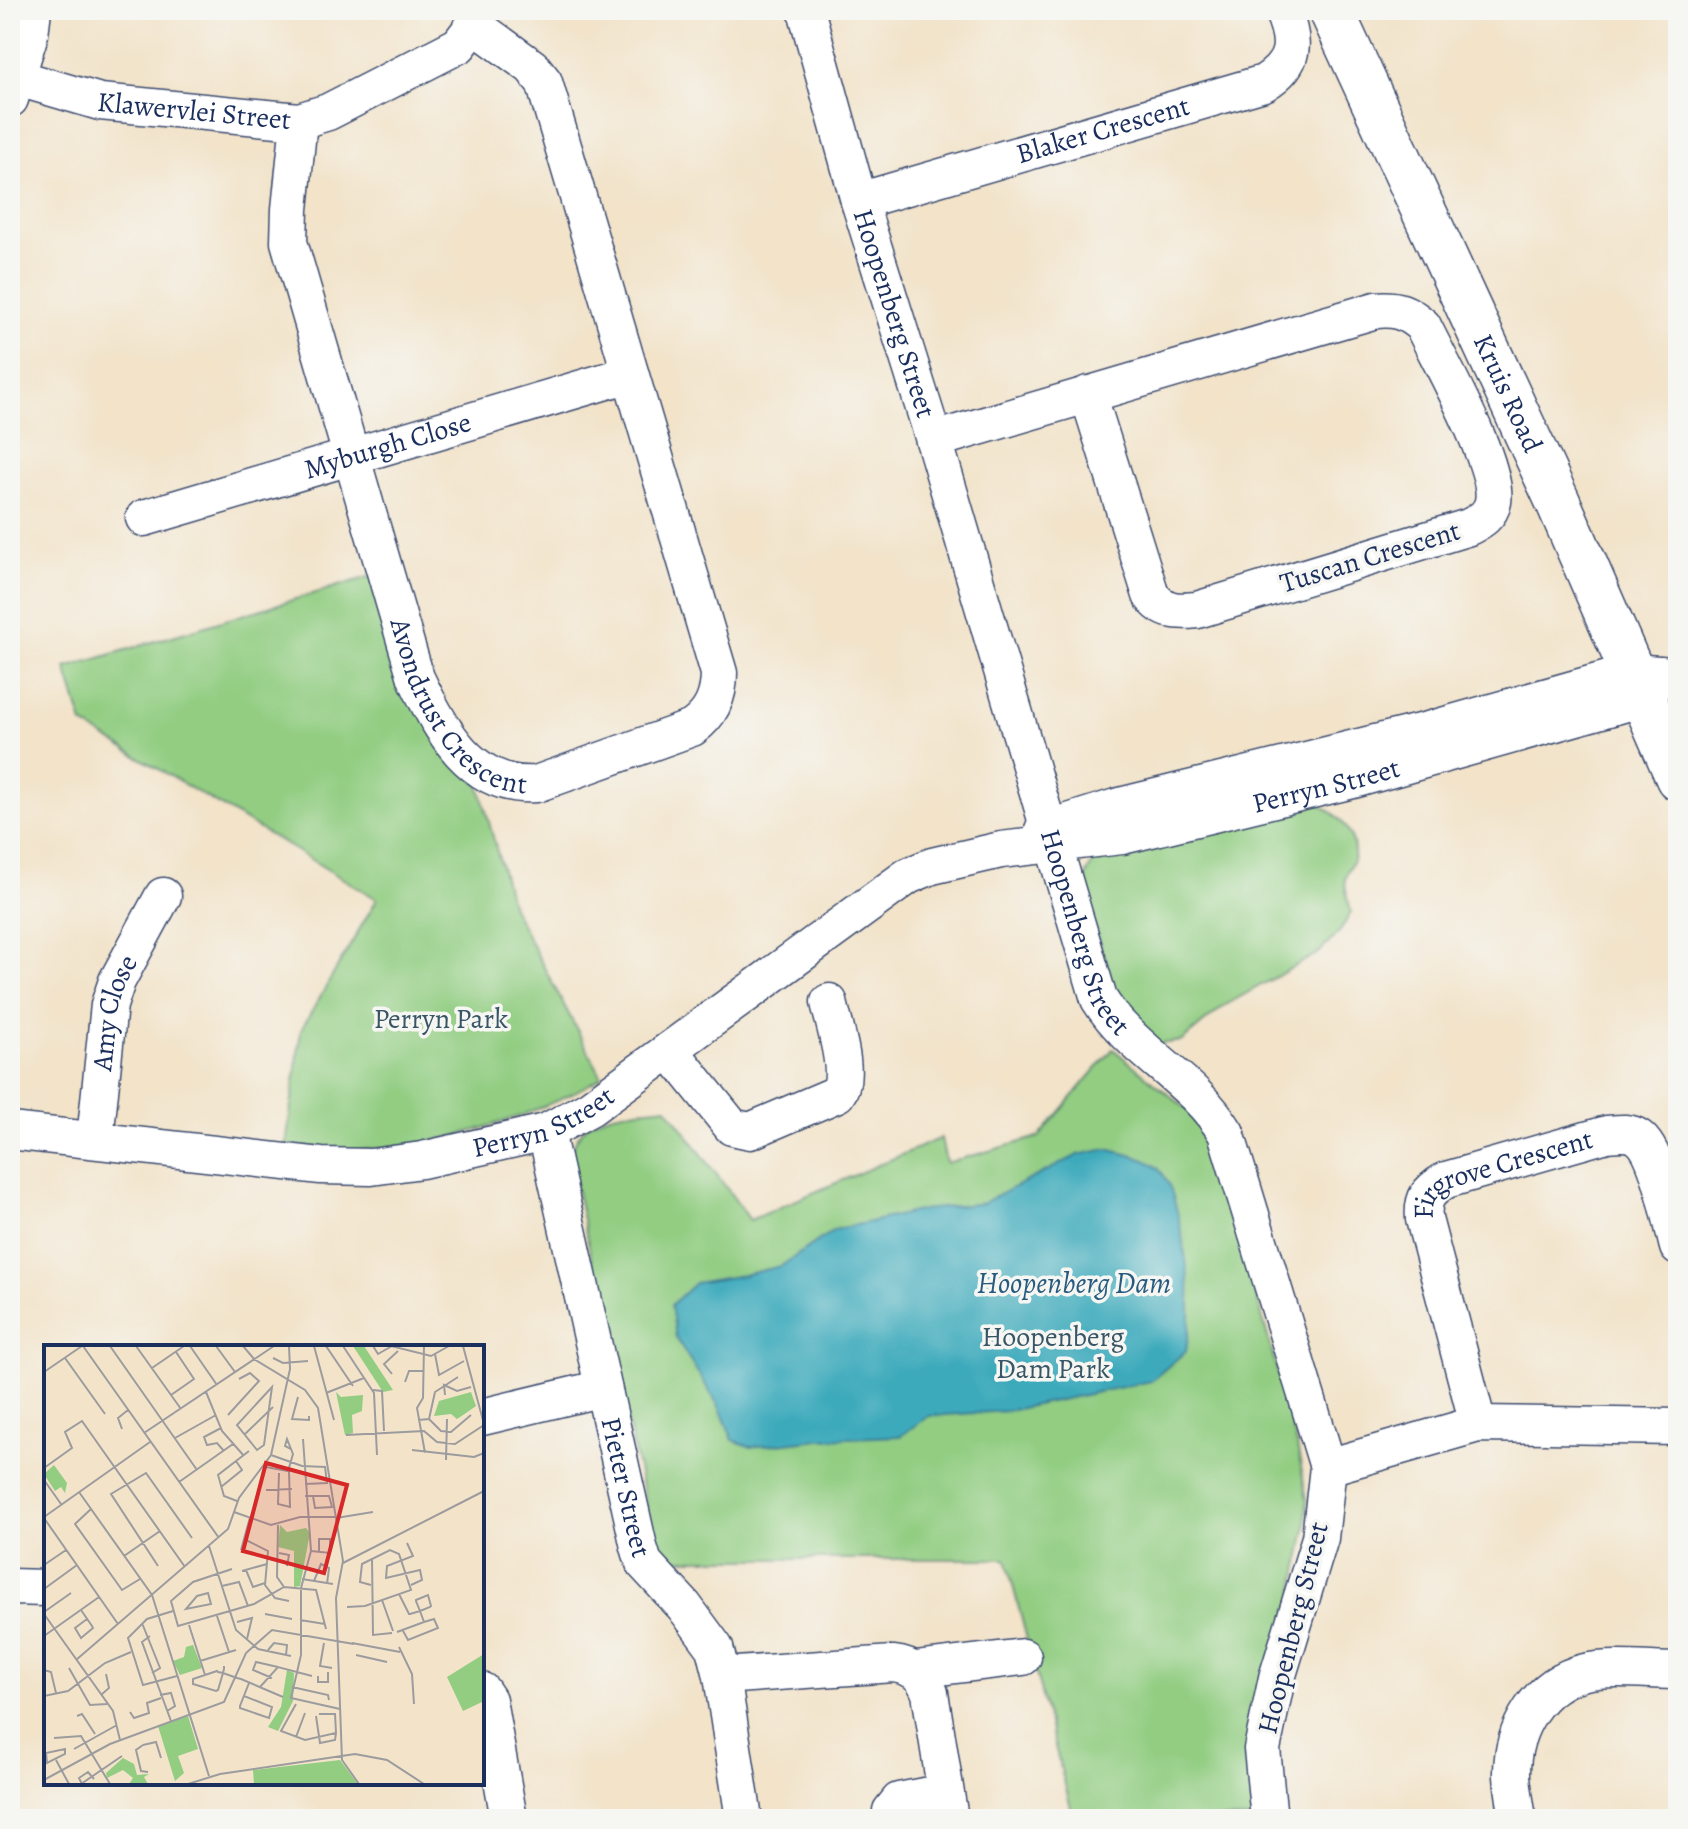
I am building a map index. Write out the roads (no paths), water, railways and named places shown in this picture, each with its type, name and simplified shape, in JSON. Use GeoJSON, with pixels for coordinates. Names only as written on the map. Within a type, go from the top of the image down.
{"type":"FeatureCollection","features":[{"type":"Feature","properties":{"kind":"street"},"geometry":{"type":"LineString","coordinates":[[14,88],[30,34],[33,10]]}},
{"type":"Feature","properties":{"kind":"street","name":"Hoopenberg Street"},"geometry":{"type":"LineString","coordinates":[[806,10],[859,201],[934,440],[1099,999],[1120,1028],[1206,1104],[1226,1133],[1328,1467],[1320,1538],[1277,1678],[1262,1749],[1269,1819]]}},
{"type":"Feature","properties":{"kind":"street","name":"Blaker Crescent"},"geometry":{"type":"LineString","coordinates":[[859,201],[1264,83],[1278,74],[1292,49],[1292,34],[1282,10]]}},
{"type":"Feature","properties":{"kind":"street","name":"Kruis Road"},"geometry":{"type":"LineString","coordinates":[[1331,10],[1497,368],[1654,678],[1678,778]]}},
{"type":"Feature","properties":{"kind":"street","name":"Klawervlei Street"},"geometry":{"type":"LineString","coordinates":[[14,88],[100,102],[299,121],[328,112],[459,45],[475,18]]}},
{"type":"Feature","properties":{"kind":"street","name":"Avondrust Crescent"},"geometry":{"type":"LineString","coordinates":[[299,121],[289,242],[416,678],[426,699],[453,740],[479,771],[514,785],[536,784],[692,728],[708,713],[719,688],[719,673],[544,82],[532,67],[475,18]]}},
{"type":"Feature","properties":{"kind":"street","name":"Tuscan Crescent"},"geometry":{"type":"LineString","coordinates":[[934,440],[1088,394],[1376,310],[1394,308],[1406,312],[1423,326],[1487,460],[1494,501],[1487,516],[1469,527],[1197,610],[1169,610],[1158,606],[1151,595],[1088,394]]}},
{"type":"Feature","properties":{"kind":"street","name":"Myburgh Close"},"geometry":{"type":"LineString","coordinates":[[144,518],[630,374]]}},
{"type":"Feature","properties":{"kind":"street","name":"Perryn Street"},"geometry":{"type":"LineString","coordinates":[[10,1131],[308,1165],[371,1167],[422,1160],[546,1132],[590,1108],[908,876],[932,866],[1051,837],[1152,797],[1654,678]]}},
{"type":"Feature","properties":{"kind":"street","name":"Amy Close"},"geometry":{"type":"LineString","coordinates":[[95,1139],[109,1005],[117,981],[163,896]]}},
{"type":"Feature","properties":{"kind":"street"},"geometry":{"type":"LineString","coordinates":[[670,1050],[732,1127],[750,1131],[837,1094],[841,1089],[844,1074],[829,1002]]}},
{"type":"Feature","properties":{"kind":"street","name":"Pieter Street"},"geometry":{"type":"LineString","coordinates":[[546,1132],[644,1563],[715,1648],[744,1819]]}},
{"type":"Feature","properties":{"kind":"street","name":"Firgrove Crescent"},"geometry":{"type":"LineString","coordinates":[[1478,1424],[1424,1219],[1422,1203],[1430,1190],[1446,1180],[1623,1132],[1636,1135],[1651,1153],[1678,1247]]}},
{"type":"Feature","properties":{"kind":"street"},"geometry":{"type":"LineString","coordinates":[[484,1417],[603,1388]]}},
{"type":"Feature","properties":{"kind":"street"},"geometry":{"type":"LineString","coordinates":[[1328,1467],[1478,1424],[1678,1427]]}},
{"type":"Feature","properties":{"kind":"street"},"geometry":{"type":"LineString","coordinates":[[10,1587],[44,1588]]}},
{"type":"Feature","properties":{"kind":"street"},"geometry":{"type":"LineString","coordinates":[[722,1676],[893,1664],[915,1670],[1023,1657]]}},
{"type":"Feature","properties":{"kind":"street"},"geometry":{"type":"LineString","coordinates":[[891,1819],[891,1811],[899,1801],[947,1805],[930,1693],[922,1676],[915,1670]]}},
{"type":"Feature","properties":{"kind":"street"},"geometry":{"type":"LineString","coordinates":[[1518,1819],[1512,1774],[1514,1751],[1533,1703],[1567,1678],[1588,1671],[1678,1671]]}},
{"type":"Feature","properties":{"kind":"street"},"geometry":{"type":"LineString","coordinates":[[484,1694],[488,1700],[509,1819]]}},
{"type":"Feature","properties":{"kind":"water","name":"Hoopenberg Dam"},"geometry":{"type":"Polygon","coordinates":[[[1107,1149],[1145,1160],[1158,1168],[1169,1185],[1182,1238],[1190,1313],[1186,1351],[1151,1381],[1007,1411],[929,1416],[900,1436],[820,1439],[751,1447],[733,1440],[720,1408],[676,1338],[671,1305],[695,1283],[781,1266],[834,1230],[923,1210],[983,1203],[1078,1155],[1107,1149]]]}},
{"type":"Feature","properties":{"kind":"park label","name":"Perryn Park"},"geometry":{"type":"Point","coordinates":[441,1019]}},
{"type":"Feature","properties":{"kind":"park label","name":"Hoopenberg Dam Park"},"geometry":{"type":"Point","coordinates":[1053,1353]}}]}
